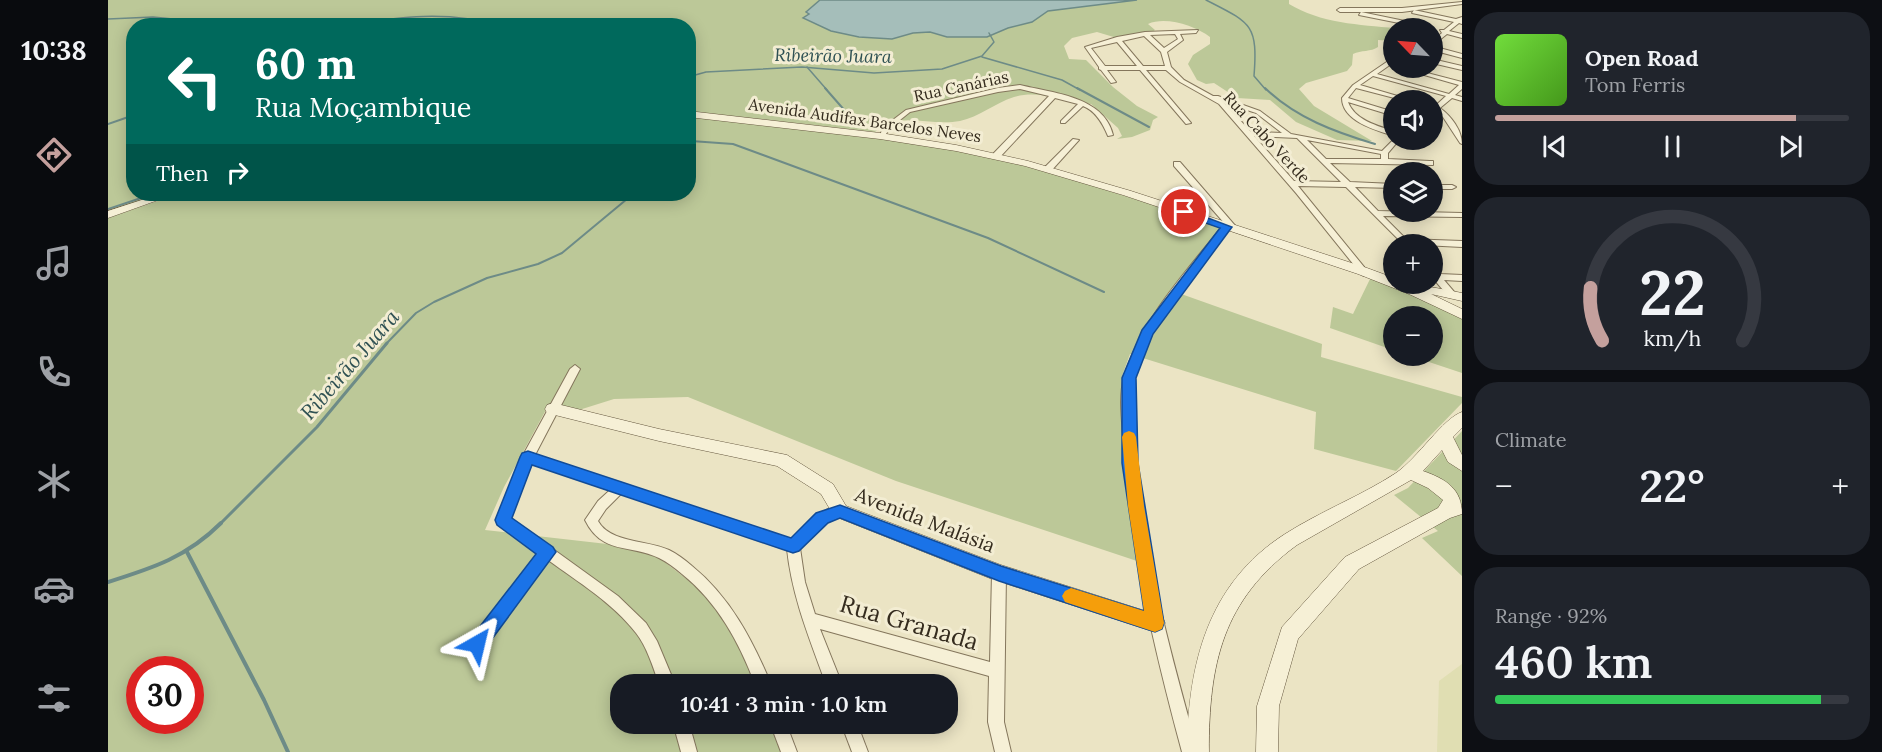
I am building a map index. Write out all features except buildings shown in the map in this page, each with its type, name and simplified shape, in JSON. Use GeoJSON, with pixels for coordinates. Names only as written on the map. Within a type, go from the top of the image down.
{"type":"FeatureCollection","features":[{"type":"Feature","properties":{"kind":"street"},"geometry":{"type":"LineString","coordinates":[[1383,19],[1340,10],[1402,10],[1462,3]]}},
{"type":"Feature","properties":{"kind":"street"},"geometry":{"type":"LineString","coordinates":[[1441,5],[1462,10]]}},
{"type":"Feature","properties":{"kind":"street"},"geometry":{"type":"LineString","coordinates":[[1402,10],[1461,20]]}},
{"type":"Feature","properties":{"kind":"street"},"geometry":{"type":"LineString","coordinates":[[1443,35],[1461,20]]}},
{"type":"Feature","properties":{"kind":"street"},"geometry":{"type":"LineString","coordinates":[[1443,31],[1462,36]]}},
{"type":"Feature","properties":{"kind":"street"},"geometry":{"type":"LineString","coordinates":[[1164,51],[1181,39],[1176,32]]}},
{"type":"Feature","properties":{"kind":"street"},"geometry":{"type":"LineString","coordinates":[[1113,82],[1088,47],[1145,34],[1196,32]]}},
{"type":"Feature","properties":{"kind":"street"},"geometry":{"type":"LineString","coordinates":[[1101,68],[1168,68],[1164,51],[1145,34]]}},
{"type":"Feature","properties":{"kind":"street"},"geometry":{"type":"LineString","coordinates":[[1117,39],[1144,68],[1188,123]]}},
{"type":"Feature","properties":{"kind":"street"},"geometry":{"type":"LineString","coordinates":[[1443,51],[1462,56]]}},
{"type":"Feature","properties":{"kind":"street"},"geometry":{"type":"LineString","coordinates":[[1443,64],[1462,68]]}},
{"type":"Feature","properties":{"kind":"street"},"geometry":{"type":"LineString","coordinates":[[1383,65],[1355,86],[1344,99],[1344,105],[1353,114],[1383,130]]}},
{"type":"Feature","properties":{"kind":"street","name":"Rua Cabo Verde"},"geometry":{"type":"LineString","coordinates":[[1168,68],[1182,81],[1221,103],[1371,275]]}},
{"type":"Feature","properties":{"kind":"street"},"geometry":{"type":"LineString","coordinates":[[1371,74],[1462,99]]}},
{"type":"Feature","properties":{"kind":"street"},"geometry":{"type":"LineString","coordinates":[[1438,78],[1462,85]]}},
{"type":"Feature","properties":{"kind":"street"},"geometry":{"type":"LineString","coordinates":[[1443,102],[1462,85]]}},
{"type":"Feature","properties":{"kind":"street"},"geometry":{"type":"LineString","coordinates":[[1355,86],[1383,93]]}},
{"type":"Feature","properties":{"kind":"street","name":"Rua Canárias"},"geometry":{"type":"LineString","coordinates":[[882,136],[887,127],[908,111],[1020,87],[1091,107],[1108,126],[1110,135]]}},
{"type":"Feature","properties":{"kind":"street"},"geometry":{"type":"LineString","coordinates":[[1204,93],[1258,112],[1290,136]]}},
{"type":"Feature","properties":{"kind":"street"},"geometry":{"type":"LineString","coordinates":[[996,156],[1054,95]]}},
{"type":"Feature","properties":{"kind":"street"},"geometry":{"type":"LineString","coordinates":[[1344,99],[1383,111]]}},
{"type":"Feature","properties":{"kind":"street"},"geometry":{"type":"LineString","coordinates":[[1064,122],[1082,103]]}},
{"type":"Feature","properties":{"kind":"street"},"geometry":{"type":"LineString","coordinates":[[1443,114],[1462,142]]}},
{"type":"Feature","properties":{"kind":"street","name":"Avenida Audifax Barcelos Neves"},"geometry":{"type":"LineString","coordinates":[[696,115],[882,136],[996,156],[1048,169],[1383,278]]}},
{"type":"Feature","properties":{"kind":"street"},"geometry":{"type":"LineString","coordinates":[[1247,134],[1299,136],[1385,157],[1422,162]]}},
{"type":"Feature","properties":{"kind":"street"},"geometry":{"type":"LineString","coordinates":[[1299,136],[1397,234]]}},
{"type":"Feature","properties":{"kind":"street"},"geometry":{"type":"LineString","coordinates":[[1048,169],[1075,140]]}},
{"type":"Feature","properties":{"kind":"street"},"geometry":{"type":"LineString","coordinates":[[1385,157],[1390,150]]}},
{"type":"Feature","properties":{"kind":"street"},"geometry":{"type":"LineString","coordinates":[[1324,160],[1385,157]]}},
{"type":"Feature","properties":{"kind":"street"},"geometry":{"type":"LineString","coordinates":[[1177,164],[1230,228],[1147,333],[1129,378],[1130,463],[1155,623],[1190,752]]}},
{"type":"Feature","properties":{"kind":"street"},"geometry":{"type":"LineString","coordinates":[[1291,183],[1383,186]]}},
{"type":"Feature","properties":{"kind":"street"},"geometry":{"type":"LineString","coordinates":[[1443,187],[1452,187]]}},
{"type":"Feature","properties":{"kind":"street"},"geometry":{"type":"LineString","coordinates":[[108,215],[149,201]]}},
{"type":"Feature","properties":{"kind":"street"},"geometry":{"type":"LineString","coordinates":[[1377,213],[1462,215]]}},
{"type":"Feature","properties":{"kind":"street"},"geometry":{"type":"LineString","coordinates":[[1443,244],[1462,244]]}},
{"type":"Feature","properties":{"kind":"street","name":"Avenida Audifax Barcelos Neves"},"geometry":{"type":"LineString","coordinates":[[1371,275],[1462,315]]}},
{"type":"Feature","properties":{"kind":"street"},"geometry":{"type":"LineString","coordinates":[[1443,275],[1462,279]]}},
{"type":"Feature","properties":{"kind":"street"},"geometry":{"type":"LineString","coordinates":[[1443,282],[1457,295]]}},
{"type":"Feature","properties":{"kind":"street"},"geometry":{"type":"LineString","coordinates":[[575,369],[528,457],[503,520],[613,600],[640,628],[652,646],[663,674]]}},
{"type":"Feature","properties":{"kind":"street","name":"Avenida Malásia"},"geometry":{"type":"LineString","coordinates":[[553,409],[659,435],[781,460],[827,489],[840,511],[999,573],[1155,623]]}},
{"type":"Feature","properties":{"kind":"street"},"geometry":{"type":"LineString","coordinates":[[1198,752],[1198,720],[1208,653],[1227,612],[1250,575],[1275,551],[1409,473],[1462,418]]}},
{"type":"Feature","properties":{"kind":"street"},"geometry":{"type":"LineString","coordinates":[[1444,435],[1454,458],[1462,465]]}},
{"type":"Feature","properties":{"kind":"street"},"geometry":{"type":"LineString","coordinates":[[528,457],[793,546]]}},
{"type":"Feature","properties":{"kind":"street"},"geometry":{"type":"LineString","coordinates":[[1267,752],[1268,706],[1289,634],[1352,563],[1453,510],[1453,500],[1445,490],[1433,480],[1409,473]]}},
{"type":"Feature","properties":{"kind":"street"},"geometry":{"type":"LineString","coordinates":[[621,487],[602,505],[591,520],[593,526],[601,536],[664,554],[703,582],[735,623],[750,650],[759,674]]}},
{"type":"Feature","properties":{"kind":"street"},"geometry":{"type":"LineString","coordinates":[[793,546],[822,518],[840,511]]}},
{"type":"Feature","properties":{"kind":"street"},"geometry":{"type":"LineString","coordinates":[[793,546],[795,569],[809,619],[830,674]]}},
{"type":"Feature","properties":{"kind":"street"},"geometry":{"type":"LineString","coordinates":[[477,644],[547,552]]}},
{"type":"Feature","properties":{"kind":"street"},"geometry":{"type":"LineString","coordinates":[[999,573],[996,722],[1003,752]]}},
{"type":"Feature","properties":{"kind":"street","name":"Rua Granada"},"geometry":{"type":"LineString","coordinates":[[809,619],[997,671]]}},
{"type":"Feature","properties":{"kind":"street"},"geometry":{"type":"LineString","coordinates":[[684,734],[689,752]]}},
{"type":"Feature","properties":{"kind":"street"},"geometry":{"type":"LineString","coordinates":[[782,734],[789,752]]}},
{"type":"Feature","properties":{"kind":"street"},"geometry":{"type":"LineString","coordinates":[[853,734],[860,752]]}},
{"type":"Feature","properties":{"kind":"shaded area"},"geometry":{"type":"Polygon","coordinates":[[[1462,664],[1462,752],[1437,752],[1439,681],[1462,664]]]}},
{"type":"Feature","properties":{"kind":"green space"},"geometry":{"type":"Polygon","coordinates":[[[108,0],[820,0],[806,11],[809,14],[804,18],[831,31],[859,37],[892,39],[913,33],[930,32],[947,37],[1032,22],[1048,11],[1075,6],[1137,0],[1289,0],[1289,4],[1301,10],[1327,19],[1383,27],[1383,40],[1378,40],[1378,47],[1353,54],[1352,65],[1347,71],[1306,83],[1299,89],[1314,106],[1372,141],[1337,140],[1296,122],[1270,100],[1237,98],[1214,83],[1206,84],[1197,80],[1188,64],[1193,55],[1210,44],[1210,37],[1189,26],[1163,21],[1148,24],[1155,30],[1152,32],[1117,38],[1097,32],[1072,38],[1064,46],[1069,59],[1086,60],[1113,87],[1137,106],[1158,117],[1153,120],[1150,130],[1132,137],[1117,139],[1122,136],[1118,128],[1091,104],[1033,94],[1014,97],[960,121],[895,121],[885,123],[875,132],[696,112],[696,18],[126,18],[126,201],[140,201],[108,212],[108,0]]]}},
{"type":"Feature","properties":{"kind":"green space"},"geometry":{"type":"Polygon","coordinates":[[[696,116],[905,140],[1033,168],[1222,229],[1170,290],[1322,344],[1321,357],[1462,397],[1462,403],[1396,471],[1314,449],[1316,412],[1130,354],[1122,376],[1123,408],[1146,564],[896,481],[688,397],[614,399],[579,410],[548,406],[504,487],[485,530],[616,545],[658,557],[692,583],[722,613],[759,674],[610,674],[610,734],[776,734],[782,752],[108,752],[108,218],[158,201],[696,201],[696,116]]]}},
{"type":"Feature","properties":{"kind":"green space"},"geometry":{"type":"Polygon","coordinates":[[[1370,279],[1383,282],[1383,294],[1410,294],[1436,306],[1383,306],[1383,347],[1330,328],[1333,307],[1353,314],[1370,279]]]}},
{"type":"Feature","properties":{"kind":"green space"},"geometry":{"type":"Polygon","coordinates":[[[1443,309],[1462,318],[1462,373],[1441,366],[1443,366],[1443,309]]]}},
{"type":"Feature","properties":{"kind":"green space"},"geometry":{"type":"Polygon","coordinates":[[[1462,431],[1462,576],[1422,538],[1438,531],[1394,495],[1408,488],[1462,431]]]}},
{"type":"Feature","properties":{"kind":"water"},"geometry":{"type":"Polygon","coordinates":[[[820,0],[1137,0],[1048,11],[1032,22],[1008,28],[987,37],[947,37],[930,32],[913,33],[892,39],[859,37],[831,31],[803,18],[809,14],[806,12],[820,0]]]}},
{"type":"Feature","properties":{"kind":"waterway"},"geometry":{"type":"LineString","coordinates":[[1206,0],[1233,14],[1248,27],[1255,45],[1254,76],[1266,90]]}},
{"type":"Feature","properties":{"kind":"waterway"},"geometry":{"type":"LineString","coordinates":[[399,18],[439,16],[459,18]]}},
{"type":"Feature","properties":{"kind":"waterway"},"geometry":{"type":"LineString","coordinates":[[108,19],[126,18]]}},
{"type":"Feature","properties":{"kind":"waterway"},"geometry":{"type":"LineString","coordinates":[[130,18],[163,18]]}},
{"type":"Feature","properties":{"kind":"waterway","name":"Ribeirão Juara"},"geometry":{"type":"LineString","coordinates":[[807,67],[874,73],[942,69],[982,56],[994,42],[989,33]]}},
{"type":"Feature","properties":{"kind":"waterway"},"geometry":{"type":"LineString","coordinates":[[982,57],[1062,80],[1080,90]]}},
{"type":"Feature","properties":{"kind":"waterway","name":"Ribeirão Juara"},"geometry":{"type":"LineString","coordinates":[[696,75],[706,72],[807,67]]}},
{"type":"Feature","properties":{"kind":"waterway"},"geometry":{"type":"LineString","coordinates":[[807,67],[827,90]]}},
{"type":"Feature","properties":{"kind":"waterway"},"geometry":{"type":"LineString","coordinates":[[825,88],[853,120],[862,124]]}},
{"type":"Feature","properties":{"kind":"waterway"},"geometry":{"type":"LineString","coordinates":[[1077,88],[1149,127]]}},
{"type":"Feature","properties":{"kind":"waterway"},"geometry":{"type":"LineString","coordinates":[[1265,88],[1303,116],[1375,144]]}},
{"type":"Feature","properties":{"kind":"waterway"},"geometry":{"type":"LineString","coordinates":[[108,124],[126,118]]}},
{"type":"Feature","properties":{"kind":"waterway"},"geometry":{"type":"LineString","coordinates":[[696,141],[733,144],[988,238],[1104,292]]}},
{"type":"Feature","properties":{"kind":"waterway"},"geometry":{"type":"LineString","coordinates":[[108,209],[132,201]]}},
{"type":"Feature","properties":{"kind":"waterway","name":"Ribeirão Juara"},"geometry":{"type":"LineString","coordinates":[[385,345],[416,313],[434,302],[487,278],[538,264],[562,253],[625,201]]}},
{"type":"Feature","properties":{"kind":"waterway","name":"Ribeirão Juara"},"geometry":{"type":"LineString","coordinates":[[221,523],[317,427],[387,343]]}},
{"type":"Feature","properties":{"kind":"waterway","name":"Ribeirão Juara"},"geometry":{"type":"LineString","coordinates":[[108,582],[169,560],[195,545],[221,523]]}},
{"type":"Feature","properties":{"kind":"waterway"},"geometry":{"type":"LineString","coordinates":[[187,552],[264,700],[288,752]]}},
{"type":"Feature","properties":{"kind":"slow traffic"},"geometry":{"type":"LineString","coordinates":[[1071,596],[1155,623],[1136,506],[1129,437]]}},
{"type":"Feature","properties":{"kind":"route"},"geometry":{"type":"LineString","coordinates":[[477,644],[547,552],[503,520],[528,457],[793,546],[822,518],[840,511],[999,573],[1155,623],[1130,463],[1129,378],[1147,333],[1226,227],[1184,212]]}}]}
